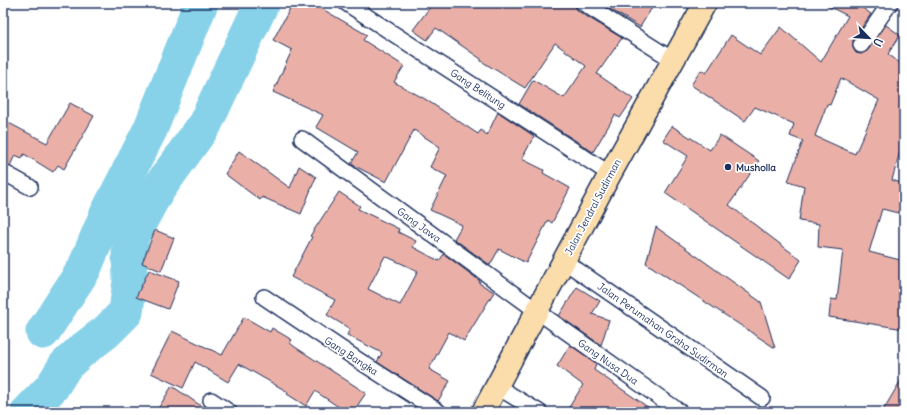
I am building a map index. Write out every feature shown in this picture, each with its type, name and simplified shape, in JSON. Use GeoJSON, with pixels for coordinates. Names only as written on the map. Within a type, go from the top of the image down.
{"type":"FeatureCollection","features":[{"type":"Feature","properties":{"kind":"highway","name":"Jalan Jendral Sudirman"},"geometry":{"type":"LineString","coordinates":[[483,412],[610,174],[705,3]]}},
{"type":"Feature","properties":{"kind":"street","name":"Gang Belitung"},"geometry":{"type":"LineString","coordinates":[[346,3],[610,174]]}},
{"type":"Feature","properties":{"kind":"street"},"geometry":{"type":"LineString","coordinates":[[583,3],[673,60]]}},
{"type":"Feature","properties":{"kind":"street"},"geometry":{"type":"LineString","coordinates":[[861,44],[890,3]]}},
{"type":"Feature","properties":{"kind":"street","name":"Gang Jawa"},"geometry":{"type":"LineString","coordinates":[[302,139],[537,311]]}},
{"type":"Feature","properties":{"kind":"street"},"geometry":{"type":"LineString","coordinates":[[3,172],[30,187]]}},
{"type":"Feature","properties":{"kind":"street","name":"Jalan Perumahan Graha Sudirman"},"geometry":{"type":"LineString","coordinates":[[564,261],[762,398]]}},
{"type":"Feature","properties":{"kind":"street","name":"Gang Bangka"},"geometry":{"type":"LineString","coordinates":[[264,297],[352,356],[440,412]]}},
{"type":"Feature","properties":{"kind":"street","name":"Gang Nusa Dua"},"geometry":{"type":"LineString","coordinates":[[537,311],[680,412]]}},
{"type":"Feature","properties":{"kind":"street"},"geometry":{"type":"LineString","coordinates":[[496,386],[539,412]]}},
{"type":"Feature","properties":{"kind":"street"},"geometry":{"type":"LineString","coordinates":[[211,400],[230,412]]}},
{"type":"Feature","properties":{"kind":"building"},"geometry":{"type":"Polygon","coordinates":[[[293,3],[312,3],[367,35],[363,40],[404,66],[394,82],[425,99],[478,134],[481,130],[487,135],[498,112],[534,136],[522,159],[544,170],[543,173],[570,188],[552,223],[548,220],[526,263],[499,249],[490,265],[454,239],[462,225],[430,210],[447,176],[430,167],[440,147],[414,130],[386,182],[351,164],[358,152],[316,127],[323,115],[273,92],[292,50],[273,40],[293,3]]]}},
{"type":"Feature","properties":{"kind":"building"},"geometry":{"type":"Polygon","coordinates":[[[433,3],[574,3],[578,11],[622,38],[597,74],[633,99],[620,118],[615,115],[593,152],[519,104],[533,80],[564,98],[586,66],[555,43],[525,88],[481,61],[481,59],[436,28],[427,40],[413,30],[433,3]]]}},
{"type":"Feature","properties":{"kind":"building"},"geometry":{"type":"Polygon","coordinates":[[[600,3],[655,3],[640,27],[600,3]]]}},
{"type":"Feature","properties":{"kind":"building"},"geometry":{"type":"Polygon","coordinates":[[[822,3],[856,3],[871,14],[853,40],[853,48],[856,53],[861,54],[868,50],[886,25],[900,35],[888,54],[904,66],[904,137],[892,180],[904,184],[904,205],[902,214],[882,209],[869,252],[904,261],[904,329],[829,317],[831,299],[837,300],[843,250],[818,247],[819,224],[799,221],[804,186],[788,181],[803,141],[790,136],[794,124],[755,107],[745,121],[691,85],[701,70],[706,73],[731,35],[760,55],[781,27],[821,62],[848,16],[822,3]],[[841,78],[830,105],[827,104],[815,136],[855,154],[879,100],[841,78]]]}},
{"type":"Feature","properties":{"kind":"building"},"geometry":{"type":"Polygon","coordinates":[[[70,103],[94,116],[64,169],[58,165],[53,172],[24,154],[22,158],[15,155],[10,166],[3,163],[3,120],[47,143],[70,103]]]}},
{"type":"Feature","properties":{"kind":"building"},"geometry":{"type":"Polygon","coordinates":[[[672,126],[710,150],[720,135],[759,161],[729,205],[801,260],[789,279],[665,193],[688,156],[663,140],[672,126]]]}},
{"type":"Feature","properties":{"kind":"building"},"geometry":{"type":"Polygon","coordinates":[[[239,151],[290,188],[299,166],[316,177],[301,214],[262,197],[260,200],[225,174],[239,151]]]}},
{"type":"Feature","properties":{"kind":"building"},"geometry":{"type":"Polygon","coordinates":[[[339,192],[360,206],[358,209],[399,229],[398,232],[416,241],[413,247],[439,261],[444,254],[480,281],[479,283],[494,292],[464,341],[449,332],[429,369],[450,381],[438,401],[377,362],[382,353],[347,335],[350,329],[327,315],[335,300],[291,277],[312,237],[310,236],[339,192]],[[385,256],[368,289],[400,305],[418,271],[385,256]]]}},
{"type":"Feature","properties":{"kind":"building"},"geometry":{"type":"Polygon","coordinates":[[[656,227],[761,302],[775,348],[646,263],[656,227]]]}},
{"type":"Feature","properties":{"kind":"building"},"geometry":{"type":"Polygon","coordinates":[[[155,230],[174,238],[161,271],[142,263],[155,230]]]}},
{"type":"Feature","properties":{"kind":"building"},"geometry":{"type":"Polygon","coordinates":[[[149,270],[179,281],[168,309],[136,297],[149,270]]]}},
{"type":"Feature","properties":{"kind":"building"},"geometry":{"type":"Polygon","coordinates":[[[577,287],[600,301],[592,314],[609,320],[601,345],[559,316],[577,287]]]}},
{"type":"Feature","properties":{"kind":"building"},"geometry":{"type":"Polygon","coordinates":[[[244,317],[270,332],[272,328],[292,340],[290,343],[295,347],[366,393],[353,412],[346,412],[315,391],[306,406],[287,394],[288,392],[239,364],[228,382],[195,362],[183,388],[151,373],[172,331],[222,355],[244,317]]]}},
{"type":"Feature","properties":{"kind":"building"},"geometry":{"type":"Polygon","coordinates":[[[570,345],[596,363],[594,370],[655,412],[566,412],[583,385],[557,366],[570,345]]]}},
{"type":"Feature","properties":{"kind":"building"},"geometry":{"type":"Polygon","coordinates":[[[904,375],[904,412],[882,412],[904,375]]]}},
{"type":"Feature","properties":{"kind":"building"},"geometry":{"type":"Polygon","coordinates":[[[172,386],[210,412],[156,412],[172,386]]]}},
{"type":"Feature","properties":{"kind":"waterway"},"geometry":{"type":"LineString","coordinates":[[43,332],[84,269],[107,214],[150,130],[201,3]]}},
{"type":"Feature","properties":{"kind":"waterway"},"geometry":{"type":"LineString","coordinates":[[28,412],[52,387],[65,366],[81,351],[106,332],[126,312],[130,281],[129,253],[132,236],[156,192],[205,124],[262,3]]}},
{"type":"Feature","properties":{"kind":"place","name":"Musholla"},"geometry":{"type":"Point","coordinates":[728,167]}}]}
